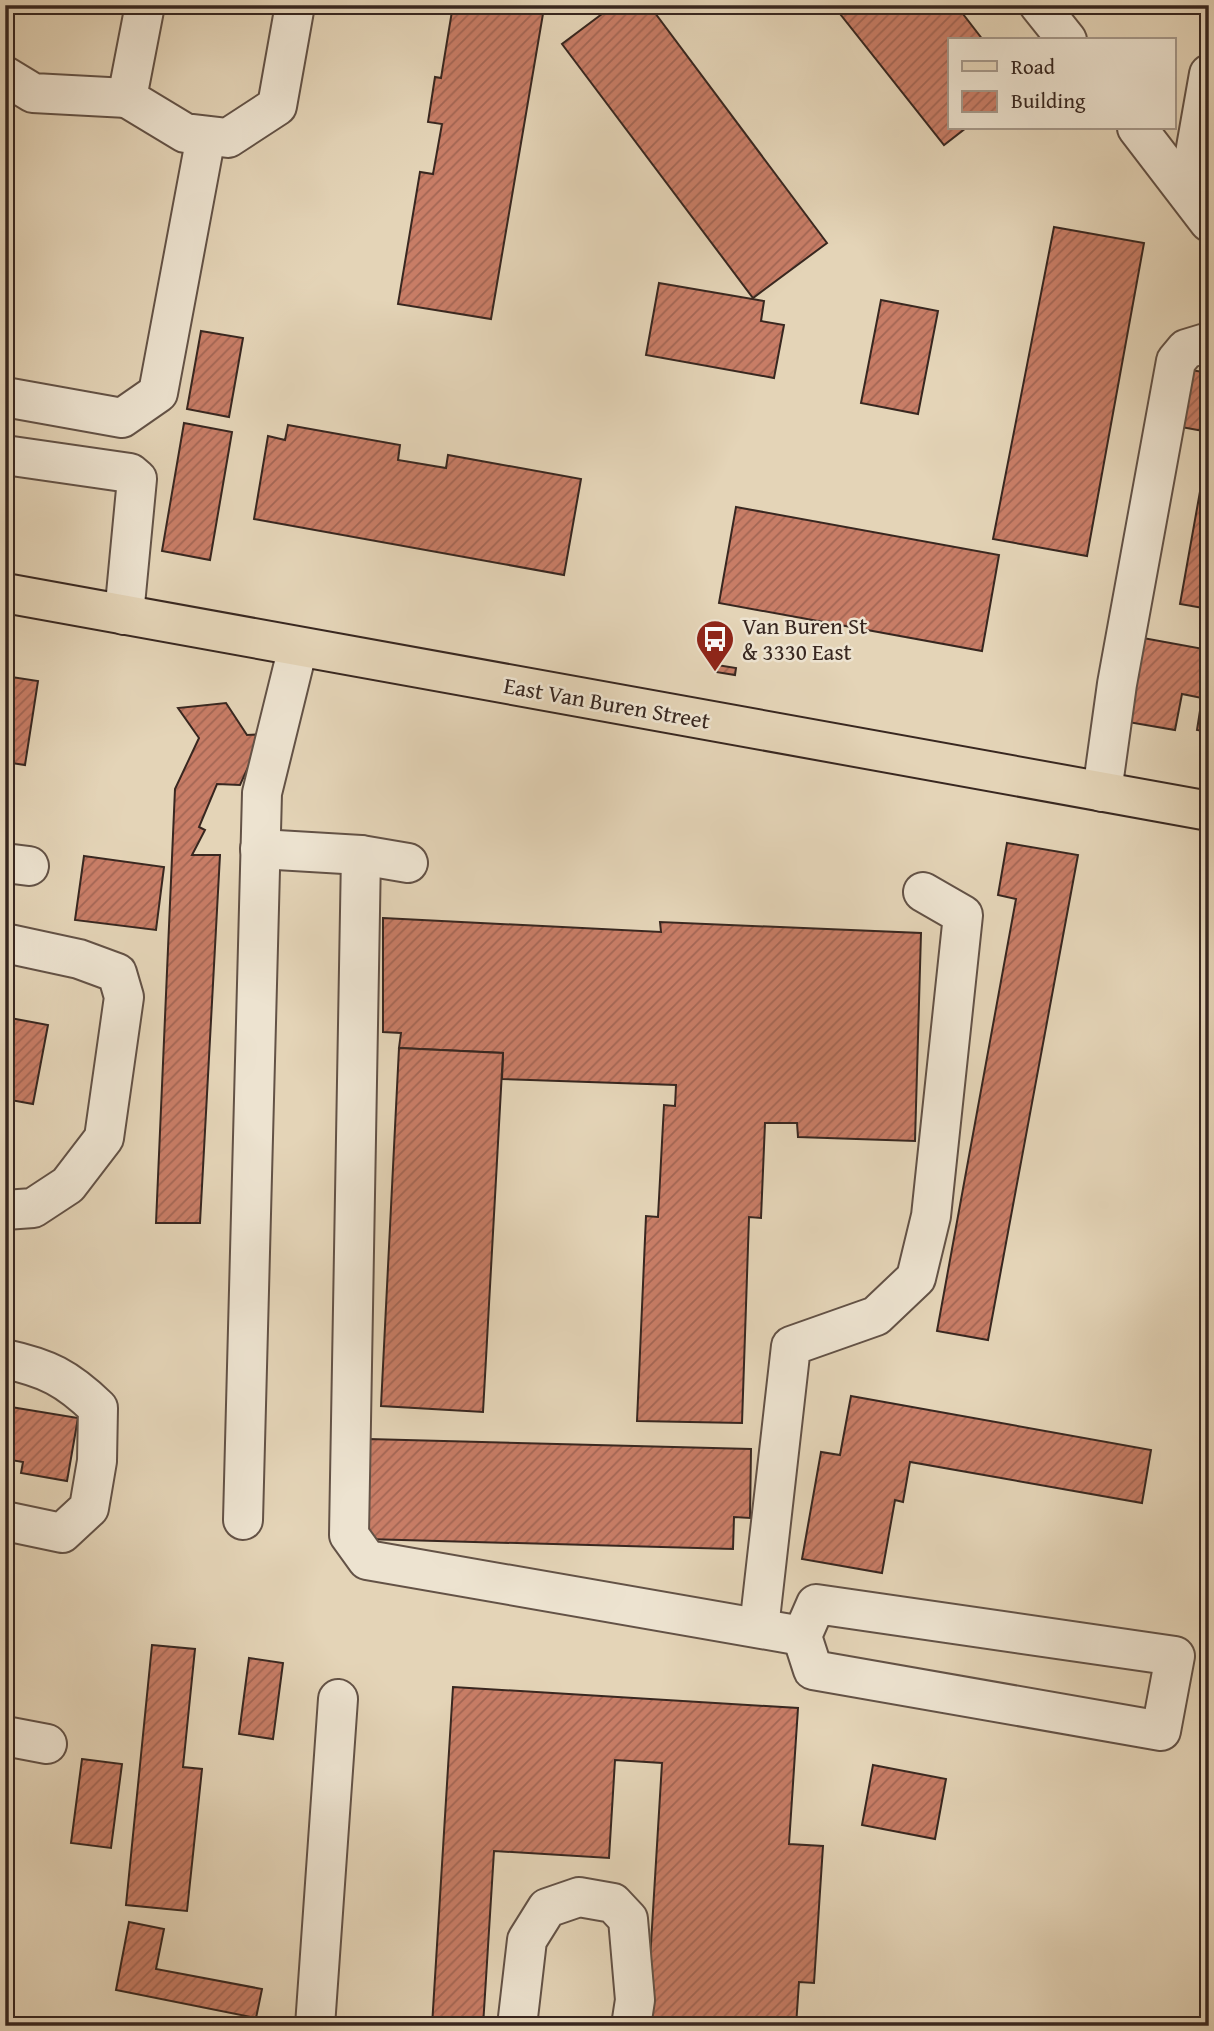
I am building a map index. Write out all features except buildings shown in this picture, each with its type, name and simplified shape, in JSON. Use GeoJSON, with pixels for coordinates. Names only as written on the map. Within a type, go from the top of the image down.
{"type":"FeatureCollection","features":[{"type":"Feature","properties":{"kind":"main road","name":"East Van Buren Street"},"geometry":{"type":"LineString","coordinates":[[5,593],[1209,811]]}},
{"type":"Feature","properties":{"kind":"street"},"geometry":{"type":"LineString","coordinates":[[127,98],[145,5]]}},
{"type":"Feature","properties":{"kind":"street"},"geometry":{"type":"LineString","coordinates":[[5,76],[33,93],[127,98],[185,134],[228,138],[277,106],[295,5]]}},
{"type":"Feature","properties":{"kind":"street"},"geometry":{"type":"LineString","coordinates":[[1039,5],[1065,38]]}},
{"type":"Feature","properties":{"kind":"street"},"geometry":{"type":"LineString","coordinates":[[1199,207],[1209,74]]}},
{"type":"Feature","properties":{"kind":"street"},"geometry":{"type":"LineString","coordinates":[[1139,130],[1199,207]]}},
{"type":"Feature","properties":{"kind":"street"},"geometry":{"type":"LineString","coordinates":[[5,397],[122,418],[158,393],[206,135]]}},
{"type":"Feature","properties":{"kind":"street"},"geometry":{"type":"LineString","coordinates":[[1102,792],[1117,684],[1176,361],[1186,349],[1209,342]]}},
{"type":"Feature","properties":{"kind":"street"},"geometry":{"type":"LineString","coordinates":[[5,455],[130,472],[137,479],[124,615]]}},
{"type":"Feature","properties":{"kind":"street"},"geometry":{"type":"LineString","coordinates":[[243,1520],[261,793],[298,647]]}},
{"type":"Feature","properties":{"kind":"street"},"geometry":{"type":"LineString","coordinates":[[260,849],[361,855],[408,863]]}},
{"type":"Feature","properties":{"kind":"street"},"geometry":{"type":"LineString","coordinates":[[361,855],[349,1535],[367,1560],[802,1636]]}},
{"type":"Feature","properties":{"kind":"street"},"geometry":{"type":"LineString","coordinates":[[759,1628],[791,1346],[876,1316],[916,1278],[931,1216],[963,915],[923,892]]}},
{"type":"Feature","properties":{"kind":"street"},"geometry":{"type":"LineString","coordinates":[[5,943],[79,959],[117,973],[124,997],[104,1138],[68,1185],[33,1208],[5,1210]]}},
{"type":"Feature","properties":{"kind":"street"},"geometry":{"type":"LineString","coordinates":[[5,1359],[41,1367],[73,1384],[98,1408],[97,1461],[89,1508],[62,1533],[5,1521]]}},
{"type":"Feature","properties":{"kind":"street"},"geometry":{"type":"LineString","coordinates":[[816,1604],[1175,1656],[1161,1731],[813,1670],[802,1636],[816,1604]]}},
{"type":"Feature","properties":{"kind":"street"},"geometry":{"type":"LineString","coordinates":[[315,2026],[338,1699]]}},
{"type":"Feature","properties":{"kind":"street"},"geometry":{"type":"LineString","coordinates":[[5,1736],[47,1744]]}},
{"type":"Feature","properties":{"kind":"street"},"geometry":{"type":"LineString","coordinates":[[517,2026],[527,1940],[547,1908],[579,1897],[613,1903],[628,1919],[635,2000],[631,2026]]}},
{"type":"Feature","properties":{"kind":"place","name":"Van Buren St & 3330 East"},"geometry":{"type":"Point","coordinates":[715,673]}}]}
